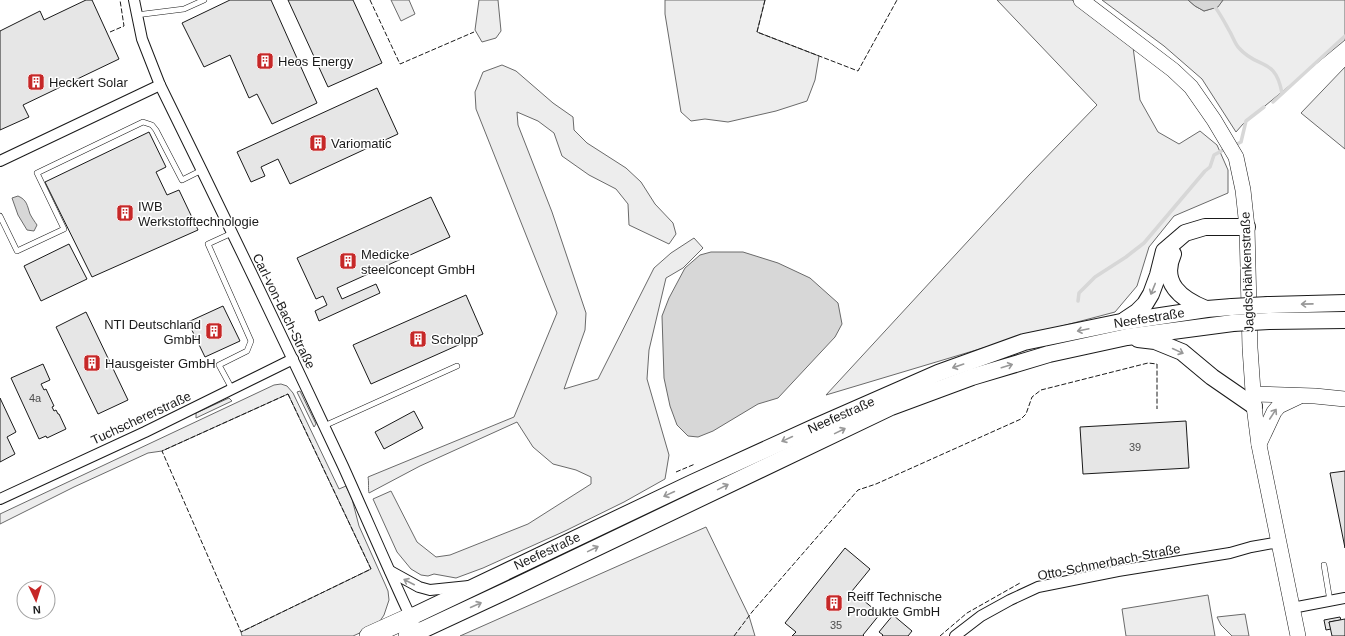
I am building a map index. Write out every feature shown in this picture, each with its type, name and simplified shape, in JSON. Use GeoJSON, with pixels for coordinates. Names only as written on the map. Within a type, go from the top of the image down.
{"type":"FeatureCollection","features":[{"type":"Feature","properties":{"kind":"highway","name":"Neefestraße"},"geometry":{"type":"LineString","coordinates":[[369,636],[414,630]]}},
{"type":"Feature","properties":{"kind":"main road","name":"Jagdschänkenstraße"},"geometry":{"type":"LineString","coordinates":[[1081,0],[1173,70],[1191,87],[1223,134],[1236,157],[1243,190],[1247,227],[1250,348],[1259,445],[1298,636]]}},
{"type":"Feature","properties":{"kind":"main road"},"geometry":{"type":"LineString","coordinates":[[1121,322],[1137,312],[1145,304],[1151,294],[1158,275],[1164,251],[1185,233],[1205,227],[1247,227]]}},
{"type":"Feature","properties":{"kind":"main road"},"geometry":{"type":"LineString","coordinates":[[1185,233],[1170,261],[1168,270],[1176,291],[1192,303],[1207,309]]}},
{"type":"Feature","properties":{"kind":"main road","name":"Neefestraße"},"geometry":{"type":"LineString","coordinates":[[414,630],[476,585],[808,430],[938,373],[1024,342],[1121,322],[1207,309],[1268,305],[1345,303]]}},
{"type":"Feature","properties":{"kind":"main road","name":"Neefestraße"},"geometry":{"type":"LineString","coordinates":[[414,630],[506,591],[891,407],[972,377],[1049,354],[1127,337],[1233,323],[1345,320]]}},
{"type":"Feature","properties":{"kind":"main road"},"geometry":{"type":"LineString","coordinates":[[1127,337],[1155,341],[1182,352],[1212,377],[1254,400],[1300,396],[1345,399]]}},
{"type":"Feature","properties":{"kind":"main road"},"geometry":{"type":"LineString","coordinates":[[1259,445],[1274,412],[1279,406],[1300,396]]}},
{"type":"Feature","properties":{"kind":"street","name":"Carl-von-Bach-Straße"},"geometry":{"type":"LineString","coordinates":[[134,0],[142,39],[160,85],[293,359],[390,571],[414,630]]}},
{"type":"Feature","properties":{"kind":"street"},"geometry":{"type":"LineString","coordinates":[[0,161],[160,85]]}},
{"type":"Feature","properties":{"kind":"street","name":"Tuchschererstraße"},"geometry":{"type":"LineString","coordinates":[[0,499],[145,432],[293,359]]}},
{"type":"Feature","properties":{"kind":"street","name":"Otto-Schmerbach-Straße"},"geometry":{"type":"LineString","coordinates":[[955,636],[981,616],[1010,600],[1038,588],[1118,571],[1202,558],[1279,542]]}},
{"type":"Feature","properties":{"kind":"street"},"geometry":{"type":"LineString","coordinates":[[390,571],[414,585],[430,590],[441,590],[454,586],[476,585]]}},
{"type":"Feature","properties":{"kind":"street"},"geometry":{"type":"LineString","coordinates":[[1292,608],[1345,598]]}},
{"type":"Feature","properties":{"kind":"lane"},"geometry":{"type":"LineString","coordinates":[[136,15],[184,9],[204,0]]}},
{"type":"Feature","properties":{"kind":"lane"},"geometry":{"type":"LineString","coordinates":[[0,216],[17,251],[64,229],[37,173],[143,122],[152,125],[156,130],[182,180],[202,170]]}},
{"type":"Feature","properties":{"kind":"lane"},"geometry":{"type":"LineString","coordinates":[[232,233],[208,244],[251,341],[247,351],[219,365],[232,389]]}},
{"type":"Feature","properties":{"kind":"lane"},"geometry":{"type":"LineString","coordinates":[[324,426],[457,366]]}},
{"type":"Feature","properties":{"kind":"lane"},"geometry":{"type":"LineString","coordinates":[[1324,565],[1330,601]]}},
{"type":"Feature","properties":{"kind":"shaded area"},"geometry":{"type":"Polygon","coordinates":[[[391,0],[409,0],[415,14],[401,21],[391,0]]]}},
{"type":"Feature","properties":{"kind":"shaded area"},"geometry":{"type":"Polygon","coordinates":[[[479,0],[498,0],[501,31],[496,38],[482,42],[475,30],[479,0]]]}},
{"type":"Feature","properties":{"kind":"shaded area"},"geometry":{"type":"Polygon","coordinates":[[[665,0],[765,0],[757,32],[819,56],[815,80],[807,101],[776,111],[728,122],[705,119],[691,121],[681,112],[665,14],[665,0]]]}},
{"type":"Feature","properties":{"kind":"shaded area"},"geometry":{"type":"Polygon","coordinates":[[[997,0],[1072,0],[1133,47],[1140,100],[1158,132],[1179,144],[1200,131],[1217,145],[1228,170],[1228,193],[1174,216],[1149,247],[1137,286],[1115,312],[1013,339],[826,395],[1029,175],[1097,105],[997,0]]]}},
{"type":"Feature","properties":{"kind":"shaded area"},"geometry":{"type":"Polygon","coordinates":[[[1102,0],[1188,0],[1204,11],[1217,7],[1223,0],[1345,0],[1345,40],[1243,124],[1236,132],[1202,79],[1164,46],[1102,0]]]}},
{"type":"Feature","properties":{"kind":"shaded area"},"geometry":{"type":"Polygon","coordinates":[[[1188,0],[1223,0],[1218,7],[1204,11],[1188,0]]]}},
{"type":"Feature","properties":{"kind":"shaded area"},"geometry":{"type":"Polygon","coordinates":[[[502,65],[516,71],[553,103],[573,117],[574,130],[587,143],[626,168],[641,182],[655,204],[673,223],[676,234],[669,244],[629,225],[628,204],[616,189],[589,175],[562,156],[554,133],[538,121],[517,112],[518,125],[552,212],[586,313],[585,330],[564,389],[598,379],[654,268],[671,253],[694,238],[703,248],[683,268],[666,278],[649,350],[647,379],[669,455],[665,479],[624,502],[565,531],[483,568],[456,578],[434,574],[428,576],[421,575],[411,569],[397,552],[373,499],[391,491],[417,542],[436,557],[450,555],[528,524],[591,484],[591,477],[576,470],[553,464],[533,447],[517,422],[420,466],[369,493],[368,477],[514,417],[557,313],[476,109],[475,92],[483,72],[502,65]]]}},
{"type":"Feature","properties":{"kind":"shaded area"},"geometry":{"type":"Polygon","coordinates":[[[1345,67],[1345,149],[1301,113],[1345,67]]]}},
{"type":"Feature","properties":{"kind":"shaded area"},"geometry":{"type":"Polygon","coordinates":[[[18,196],[25,201],[30,214],[37,225],[34,231],[27,230],[18,215],[12,198],[18,196]]]}},
{"type":"Feature","properties":{"kind":"shaded area"},"geometry":{"type":"Polygon","coordinates":[[[711,252],[743,252],[778,263],[810,278],[838,303],[842,324],[835,337],[778,398],[758,404],[713,431],[698,437],[688,436],[677,425],[670,406],[664,378],[662,316],[669,298],[685,268],[700,255],[711,252]]]}},
{"type":"Feature","properties":{"kind":"shaded area"},"geometry":{"type":"Polygon","coordinates":[[[281,384],[287,386],[293,393],[339,489],[346,486],[352,499],[359,526],[388,591],[389,600],[384,615],[373,627],[353,636],[242,636],[241,632],[371,569],[288,394],[162,451],[148,453],[74,487],[0,524],[0,514],[274,385],[281,384]]]}},
{"type":"Feature","properties":{"kind":"shaded area"},"geometry":{"type":"Polygon","coordinates":[[[300,391],[316,424],[314,427],[297,392],[300,391]]]}},
{"type":"Feature","properties":{"kind":"shaded area"},"geometry":{"type":"Polygon","coordinates":[[[229,398],[232,401],[196,418],[196,413],[229,398]]]}},
{"type":"Feature","properties":{"kind":"shaded area"},"geometry":{"type":"Polygon","coordinates":[[[706,527],[749,616],[755,636],[460,636],[706,527]]]}},
{"type":"Feature","properties":{"kind":"shaded area"},"geometry":{"type":"Polygon","coordinates":[[[1208,595],[1215,636],[1126,636],[1122,609],[1208,595]]]}},
{"type":"Feature","properties":{"kind":"shaded area"},"geometry":{"type":"Polygon","coordinates":[[[1245,614],[1249,636],[1232,636],[1221,625],[1217,617],[1245,614]]]}},
{"type":"Feature","properties":{"kind":"building","name":"Heckert Solar"},"geometry":{"type":"Polygon","coordinates":[[[86,0],[92,0],[119,59],[23,105],[29,117],[0,130],[0,31],[40,11],[44,20],[86,0]]]}},
{"type":"Feature","properties":{"kind":"building","name":"Heos Energy"},"geometry":{"type":"Polygon","coordinates":[[[230,0],[271,0],[317,103],[272,124],[257,94],[249,98],[230,55],[204,67],[182,23],[230,0]]]}},
{"type":"Feature","properties":{"kind":"building"},"geometry":{"type":"Polygon","coordinates":[[[288,0],[353,0],[382,63],[328,87],[288,0]]]}},
{"type":"Feature","properties":{"kind":"building","name":"Variomatic"},"geometry":{"type":"Polygon","coordinates":[[[377,88],[398,134],[290,184],[278,159],[261,167],[265,176],[251,182],[237,152],[377,88]]]}},
{"type":"Feature","properties":{"kind":"building","name":"IWB Werkstofftechnologie"},"geometry":{"type":"Polygon","coordinates":[[[149,132],[166,167],[156,172],[167,195],[179,190],[198,230],[92,277],[45,182],[149,132]]]}},
{"type":"Feature","properties":{"kind":"building","name":"Medicke steelconcept GmbH"},"geometry":{"type":"Polygon","coordinates":[[[431,197],[450,237],[337,288],[342,299],[376,284],[380,293],[319,321],[315,311],[327,305],[323,296],[316,299],[297,258],[431,197]]]}},
{"type":"Feature","properties":{"kind":"building"},"geometry":{"type":"Polygon","coordinates":[[[69,244],[87,279],[41,301],[24,266],[69,244]]]}},
{"type":"Feature","properties":{"kind":"building","name":"Scholpp"},"geometry":{"type":"Polygon","coordinates":[[[466,295],[483,334],[371,384],[353,345],[466,295]]]}},
{"type":"Feature","properties":{"kind":"building","name":"NTI Deutschland GmbH"},"geometry":{"type":"Polygon","coordinates":[[[223,306],[240,341],[205,357],[188,322],[223,306]]]}},
{"type":"Feature","properties":{"kind":"building","name":"Hausgeister GmbH"},"geometry":{"type":"Polygon","coordinates":[[[86,312],[128,400],[98,414],[56,327],[86,312]]]}},
{"type":"Feature","properties":{"kind":"building"},"geometry":{"type":"Polygon","coordinates":[[[43,364],[50,380],[41,384],[44,390],[46,389],[54,406],[52,407],[54,411],[56,410],[59,414],[66,429],[47,438],[46,436],[39,439],[11,378],[43,364]]]}},
{"type":"Feature","properties":{"kind":"building"},"geometry":{"type":"Polygon","coordinates":[[[0,398],[16,432],[7,437],[15,454],[0,462],[0,398]]]}},
{"type":"Feature","properties":{"kind":"building"},"geometry":{"type":"Polygon","coordinates":[[[414,411],[423,428],[384,449],[375,432],[414,411]]]}},
{"type":"Feature","properties":{"kind":"building"},"geometry":{"type":"Polygon","coordinates":[[[1186,421],[1189,468],[1083,474],[1080,427],[1186,421]]]}},
{"type":"Feature","properties":{"kind":"building"},"geometry":{"type":"Polygon","coordinates":[[[1345,471],[1345,548],[1330,473],[1345,471]]]}},
{"type":"Feature","properties":{"kind":"building","name":"Reiff Technische Produkte GmbH"},"geometry":{"type":"Polygon","coordinates":[[[845,548],[870,569],[852,591],[880,614],[863,635],[864,636],[792,636],[796,632],[785,623],[845,548]]]}},
{"type":"Feature","properties":{"kind":"building"},"geometry":{"type":"Polygon","coordinates":[[[893,615],[912,631],[908,636],[882,636],[883,635],[879,632],[893,615]]]}},
{"type":"Feature","properties":{"kind":"building"},"geometry":{"type":"Polygon","coordinates":[[[1340,617],[1341,620],[1329,622],[1331,629],[1326,630],[1324,620],[1340,617]]]}},
{"type":"Feature","properties":{"kind":"building"},"geometry":{"type":"Polygon","coordinates":[[[1345,619],[1345,636],[1332,636],[1329,622],[1345,619]]]}},
{"type":"Feature","properties":{"kind":"waterway"},"geometry":{"type":"LineString","coordinates":[[1215,7],[1239,48],[1246,55],[1270,68],[1275,73],[1282,93]]}},
{"type":"Feature","properties":{"kind":"waterway"},"geometry":{"type":"LineString","coordinates":[[1273,102],[1345,36]]}},
{"type":"Feature","properties":{"kind":"waterway"},"geometry":{"type":"LineString","coordinates":[[1233,146],[1241,142],[1246,121],[1264,107]]}},
{"type":"Feature","properties":{"kind":"waterway"},"geometry":{"type":"LineString","coordinates":[[1078,301],[1079,293],[1095,277],[1126,257],[1144,243],[1210,167],[1214,155],[1227,148]]}},
{"type":"Feature","properties":{"kind":"fence"},"geometry":{"type":"LineString","coordinates":[[110,32],[124,26],[120,0]]}},
{"type":"Feature","properties":{"kind":"fence"},"geometry":{"type":"LineString","coordinates":[[370,0],[400,64],[474,32]]}},
{"type":"Feature","properties":{"kind":"fence"},"geometry":{"type":"LineString","coordinates":[[765,0],[757,32],[858,71],[897,0]]}},
{"type":"Feature","properties":{"kind":"fence"},"geometry":{"type":"LineString","coordinates":[[734,636],[752,612],[858,490],[876,484],[1021,419],[1026,414],[1032,397],[1041,390],[1148,363],[1157,364],[1157,409]]}},
{"type":"Feature","properties":{"kind":"fence"},"geometry":{"type":"LineString","coordinates":[[288,394],[371,569],[241,632],[162,451],[288,394]]}},
{"type":"Feature","properties":{"kind":"fence"},"geometry":{"type":"LineString","coordinates":[[676,472],[695,464]]}},
{"type":"Feature","properties":{"kind":"fence"},"geometry":{"type":"LineString","coordinates":[[940,636],[967,613],[1020,583]]}},
{"type":"Feature","properties":{"kind":"place","name":"Heos Energy"},"geometry":{"type":"Point","coordinates":[265,61]}},
{"type":"Feature","properties":{"kind":"place","name":"Heckert Solar"},"geometry":{"type":"Point","coordinates":[36,82]}},
{"type":"Feature","properties":{"kind":"place","name":"Variomatic"},"geometry":{"type":"Point","coordinates":[318,143]}},
{"type":"Feature","properties":{"kind":"place","name":"IWB Werkstofftechnologie"},"geometry":{"type":"Point","coordinates":[125,213]}},
{"type":"Feature","properties":{"kind":"place","name":"Medicke steelconcept GmbH"},"geometry":{"type":"Point","coordinates":[348,261]}},
{"type":"Feature","properties":{"kind":"place","name":"NTI Deutschland GmbH"},"geometry":{"type":"Point","coordinates":[214,331]}},
{"type":"Feature","properties":{"kind":"place","name":"Scholpp"},"geometry":{"type":"Point","coordinates":[418,339]}},
{"type":"Feature","properties":{"kind":"place","name":"Hausgeister GmbH"},"geometry":{"type":"Point","coordinates":[92,363]}},
{"type":"Feature","properties":{"kind":"place","name":"Reiff Technische Produkte GmbH"},"geometry":{"type":"Point","coordinates":[834,603]}}]}
